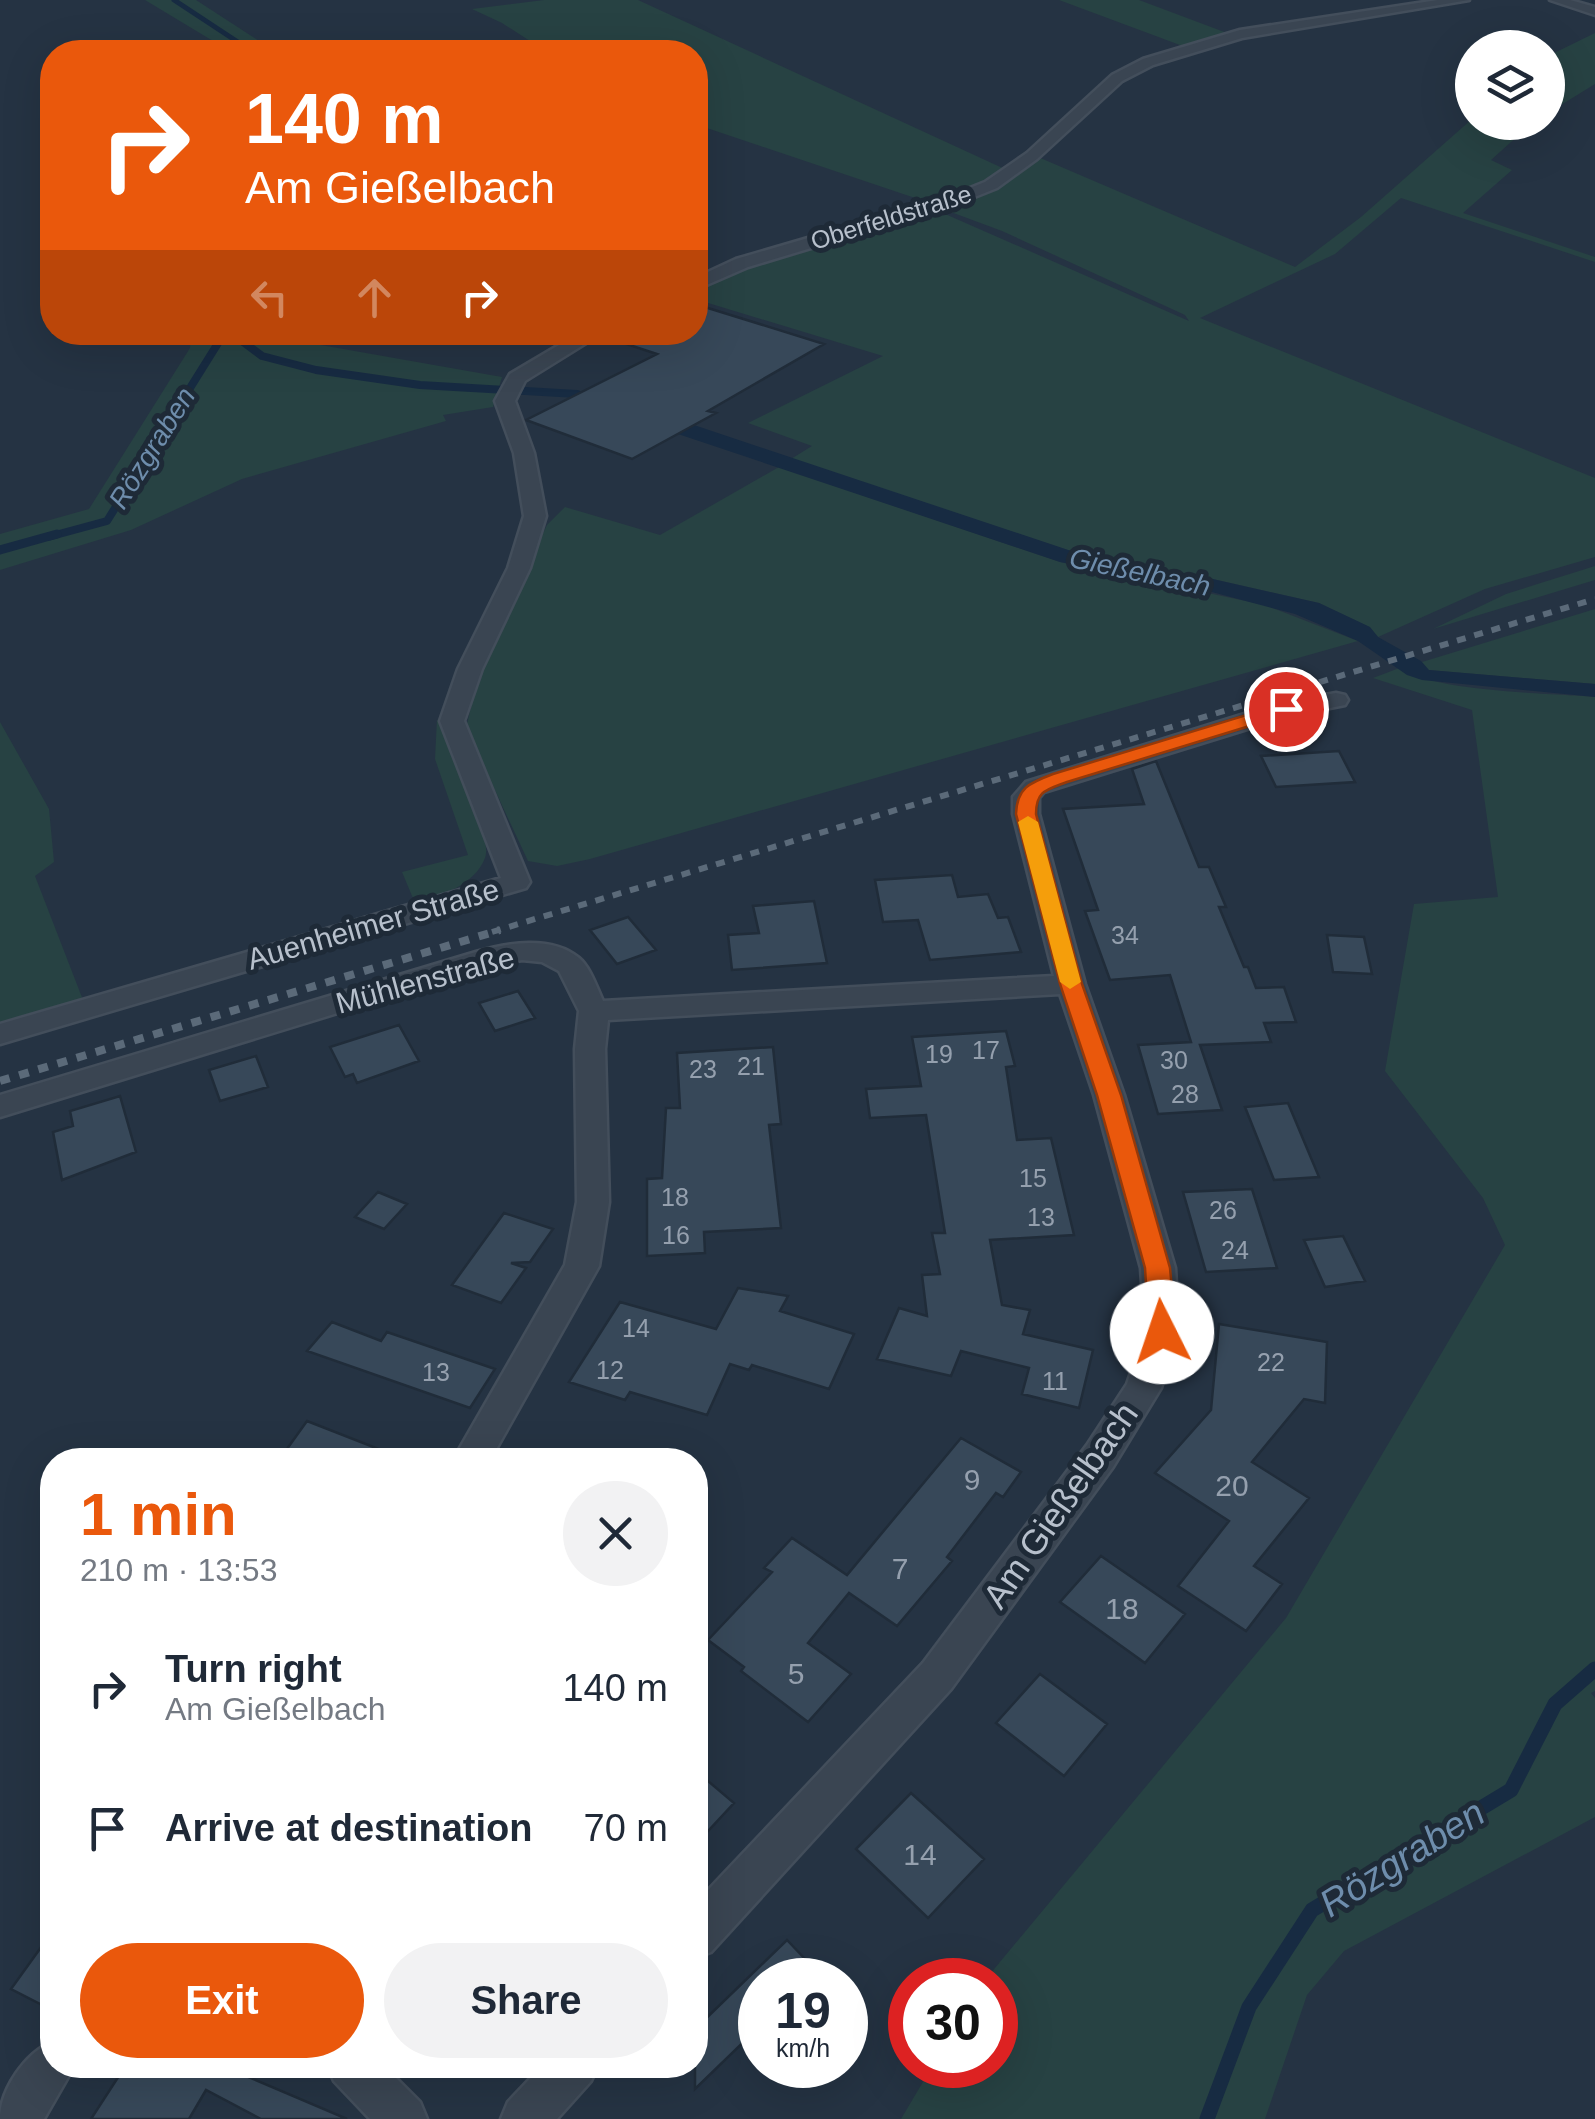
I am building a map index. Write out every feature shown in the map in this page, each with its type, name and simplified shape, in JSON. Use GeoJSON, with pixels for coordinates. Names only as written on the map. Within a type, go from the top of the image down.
{"type":"FeatureCollection","features":[{"type":"Feature","properties":{"kind":"street","name":"Oberfeldstraße"},"geometry":{"type":"LineString","coordinates":[[708,279],[742,263],[951,202],[991,186],[1032,156],[1117,78],[1148,62],[1240,34],[1463,0]]}},
{"type":"Feature","properties":{"kind":"street"},"geometry":{"type":"LineString","coordinates":[[1556,0],[1595,11]]}},
{"type":"Feature","properties":{"kind":"street","name":"Auenheimer Straße"},"geometry":{"type":"LineString","coordinates":[[0,1034],[516,882],[452,721],[470,669],[519,568],[535,516],[511,390],[577,345]]}},
{"type":"Feature","properties":{"kind":"street","name":"Am Gießelbach"},"geometry":{"type":"LineString","coordinates":[[708,1922],[936,1676],[1100,1456],[1143,1388],[1162,1332],[1158,1268],[1109,1095],[1071,984],[1026,814],[1026,797],[1035,787],[1286,709],[1336,700]]}},
{"type":"Feature","properties":{"kind":"street","name":"Mühlenstraße"},"geometry":{"type":"LineString","coordinates":[[0,1106],[522,950],[548,954],[570,965],[594,1010]]}},
{"type":"Feature","properties":{"kind":"street"},"geometry":{"type":"LineString","coordinates":[[478,1448],[582,1266],[592,1202],[590,1048],[594,1010],[1071,984]]}},
{"type":"Feature","properties":{"kind":"street"},"geometry":{"type":"LineString","coordinates":[[16,2119],[43,2078]]}},
{"type":"Feature","properties":{"kind":"street"},"geometry":{"type":"LineString","coordinates":[[363,2078],[403,2119]]}},
{"type":"Feature","properties":{"kind":"street"},"geometry":{"type":"LineString","coordinates":[[525,2119],[563,2078]]}},
{"type":"Feature","properties":{"kind":"green space"},"geometry":{"type":"Polygon","coordinates":[[[145,0],[196,0],[257,40],[211,40],[145,0]]]}},
{"type":"Feature","properties":{"kind":"green space"},"geometry":{"type":"Polygon","coordinates":[[[544,0],[638,0],[1009,171],[957,196],[924,201],[708,128],[708,40],[528,40],[472,9],[544,0]]]}},
{"type":"Feature","properties":{"kind":"green space"},"geometry":{"type":"Polygon","coordinates":[[[1059,0],[1139,0],[1227,33],[1225,37],[1188,48],[1059,0]]]}},
{"type":"Feature","properties":{"kind":"green space"},"geometry":{"type":"Polygon","coordinates":[[[1595,33],[1595,84],[1565,103],[1565,48],[1595,33]]]}},
{"type":"Feature","properties":{"kind":"green space"},"geometry":{"type":"Polygon","coordinates":[[[1455,134],[1455,140],[1513,140],[1491,160],[1512,170],[1463,213],[1595,257],[1595,262],[1401,198],[1335,254],[1200,318],[1595,478],[1595,557],[1485,589],[1378,637],[1369,627],[1319,603],[1195,575],[1092,558],[791,459],[812,446],[748,423],[883,356],[708,303],[708,283],[741,267],[936,210],[1189,321],[1185,315],[1002,231],[940,208],[991,187],[1038,157],[1295,267],[1361,217],[1455,134]]]}},
{"type":"Feature","properties":{"kind":"green space"},"geometry":{"type":"Polygon","coordinates":[[[320,345],[502,377],[493,407],[443,415],[446,421],[242,479],[131,530],[0,570],[0,534],[89,509],[190,348],[320,345]]]}},
{"type":"Feature","properties":{"kind":"green space"},"geometry":{"type":"Polygon","coordinates":[[[779,467],[1060,562],[1265,605],[1358,641],[590,859],[557,866],[528,861],[466,728],[482,661],[547,525],[565,507],[660,535],[779,467]]]}},
{"type":"Feature","properties":{"kind":"green space"},"geometry":{"type":"Polygon","coordinates":[[[1595,566],[1595,580],[1433,629],[1506,594],[1595,566]]]}},
{"type":"Feature","properties":{"kind":"green space"},"geometry":{"type":"Polygon","coordinates":[[[1595,609],[1595,684],[1428,670],[1422,662],[1595,609]]]}},
{"type":"Feature","properties":{"kind":"green space"},"geometry":{"type":"Polygon","coordinates":[[[1402,667],[1414,675],[1462,686],[1595,697],[1595,1691],[1591,1693],[1595,1698],[1595,1817],[1344,1951],[1307,1995],[1265,2119],[901,2119],[919,2088],[1018,2088],[1018,1958],[1003,1958],[1286,1618],[1505,1245],[1483,1198],[1385,1071],[1414,904],[1498,897],[1472,710],[1373,678],[1402,667]]]}},
{"type":"Feature","properties":{"kind":"green space"},"geometry":{"type":"Polygon","coordinates":[[[437,719],[477,810],[485,858],[465,883],[415,903],[402,872],[468,855],[435,759],[437,719]]]}},
{"type":"Feature","properties":{"kind":"green space"},"geometry":{"type":"Polygon","coordinates":[[[0,722],[49,809],[54,862],[35,876],[83,1000],[0,1024],[0,722]]]}},
{"type":"Feature","properties":{"kind":"water"},"geometry":{"type":"Polygon","coordinates":[[[694,425],[1092,558],[1195,575],[1319,603],[1370,627],[1378,637],[1421,661],[1429,670],[1595,684],[1595,697],[1422,680],[1407,675],[1358,641],[1295,614],[1208,591],[1060,562],[678,434],[694,425]]]}},
{"type":"Feature","properties":{"kind":"building"},"geometry":{"type":"Polygon","coordinates":[[[708,308],[824,344],[708,411],[716,413],[632,459],[526,420],[657,354],[629,345],[708,345],[708,308]]]}},
{"type":"Feature","properties":{"kind":"building"},"geometry":{"type":"Polygon","coordinates":[[[1339,751],[1355,782],[1276,787],[1261,756],[1339,751]]]}},
{"type":"Feature","properties":{"kind":"building"},"geometry":{"type":"Polygon","coordinates":[[[1156,761],[1199,867],[1209,867],[1226,907],[1219,907],[1244,967],[1248,967],[1256,988],[1284,987],[1296,1022],[1264,1023],[1271,1042],[1200,1045],[1222,1110],[1158,1114],[1138,1045],[1191,1042],[1170,975],[1110,980],[1085,911],[1098,910],[1063,809],[1144,804],[1132,769],[1156,761]]]}},
{"type":"Feature","properties":{"kind":"building"},"geometry":{"type":"Polygon","coordinates":[[[952,875],[958,897],[988,894],[998,918],[1008,917],[1021,952],[930,960],[918,920],[883,922],[875,880],[952,875]]]}},
{"type":"Feature","properties":{"kind":"building"},"geometry":{"type":"Polygon","coordinates":[[[814,901],[827,963],[732,970],[728,935],[759,933],[753,906],[814,901]]]}},
{"type":"Feature","properties":{"kind":"building"},"geometry":{"type":"Polygon","coordinates":[[[628,917],[656,950],[617,964],[590,930],[628,917]]]}},
{"type":"Feature","properties":{"kind":"building"},"geometry":{"type":"Polygon","coordinates":[[[1327,935],[1364,937],[1372,974],[1333,972],[1327,935]]]}},
{"type":"Feature","properties":{"kind":"building"},"geometry":{"type":"Polygon","coordinates":[[[518,991],[535,1018],[495,1031],[479,1003],[518,991]]]}},
{"type":"Feature","properties":{"kind":"building"},"geometry":{"type":"Polygon","coordinates":[[[399,1025],[419,1061],[357,1083],[353,1074],[345,1077],[330,1047],[399,1025]]]}},
{"type":"Feature","properties":{"kind":"building"},"geometry":{"type":"Polygon","coordinates":[[[1006,1031],[1015,1066],[1006,1067],[1017,1140],[1051,1138],[1074,1235],[990,1240],[1002,1305],[1030,1310],[1023,1334],[1093,1350],[1079,1408],[1022,1394],[1029,1368],[961,1351],[951,1376],[877,1359],[899,1308],[927,1316],[922,1275],[940,1274],[932,1233],[945,1233],[926,1115],[870,1118],[866,1089],[921,1086],[912,1037],[1006,1031]]]}},
{"type":"Feature","properties":{"kind":"building"},"geometry":{"type":"Polygon","coordinates":[[[773,1047],[781,1124],[769,1125],[781,1228],[704,1232],[705,1253],[647,1256],[647,1179],[662,1178],[666,1108],[680,1108],[677,1053],[773,1047]]]}},
{"type":"Feature","properties":{"kind":"building"},"geometry":{"type":"Polygon","coordinates":[[[256,1056],[268,1087],[220,1101],[209,1070],[256,1056]]]}},
{"type":"Feature","properties":{"kind":"building"},"geometry":{"type":"Polygon","coordinates":[[[120,1096],[136,1152],[62,1180],[53,1132],[73,1126],[70,1111],[120,1096]]]}},
{"type":"Feature","properties":{"kind":"building"},"geometry":{"type":"Polygon","coordinates":[[[1288,1103],[1319,1177],[1274,1180],[1245,1107],[1288,1103]]]}},
{"type":"Feature","properties":{"kind":"building"},"geometry":{"type":"Polygon","coordinates":[[[1252,1189],[1277,1268],[1206,1272],[1183,1192],[1252,1189]]]}},
{"type":"Feature","properties":{"kind":"building"},"geometry":{"type":"Polygon","coordinates":[[[378,1192],[407,1204],[384,1229],[355,1217],[378,1192]]]}},
{"type":"Feature","properties":{"kind":"building"},"geometry":{"type":"Polygon","coordinates":[[[504,1213],[553,1229],[530,1262],[511,1263],[526,1268],[501,1303],[452,1285],[504,1213]]]}},
{"type":"Feature","properties":{"kind":"building"},"geometry":{"type":"Polygon","coordinates":[[[1343,1236],[1365,1281],[1325,1287],[1304,1240],[1343,1236]]]}},
{"type":"Feature","properties":{"kind":"building"},"geometry":{"type":"Polygon","coordinates":[[[738,1288],[788,1296],[780,1311],[854,1334],[829,1389],[752,1365],[749,1370],[730,1364],[707,1415],[630,1392],[625,1400],[569,1382],[620,1302],[716,1329],[738,1288]]]}},
{"type":"Feature","properties":{"kind":"building"},"geometry":{"type":"Polygon","coordinates":[[[332,1322],[381,1341],[387,1332],[495,1369],[470,1408],[307,1351],[332,1322]]]}},
{"type":"Feature","properties":{"kind":"building"},"geometry":{"type":"Polygon","coordinates":[[[1219,1324],[1327,1342],[1325,1403],[1304,1399],[1252,1462],[1309,1498],[1254,1566],[1282,1584],[1246,1631],[1178,1586],[1229,1521],[1155,1473],[1211,1410],[1219,1324]]]}},
{"type":"Feature","properties":{"kind":"building"},"geometry":{"type":"Polygon","coordinates":[[[307,1421],[376,1448],[288,1448],[307,1421]]]}},
{"type":"Feature","properties":{"kind":"building"},"geometry":{"type":"Polygon","coordinates":[[[961,1438],[1021,1472],[1003,1497],[996,1493],[947,1557],[952,1561],[897,1626],[849,1593],[808,1643],[851,1674],[808,1722],[741,1671],[744,1667],[708,1640],[772,1572],[764,1568],[792,1538],[847,1575],[961,1438]]]}},
{"type":"Feature","properties":{"kind":"building"},"geometry":{"type":"Polygon","coordinates":[[[1101,1556],[1185,1614],[1145,1663],[1060,1602],[1101,1556]]]}},
{"type":"Feature","properties":{"kind":"building"},"geometry":{"type":"Polygon","coordinates":[[[1040,1674],[1107,1724],[1064,1776],[996,1723],[1040,1674]]]}},
{"type":"Feature","properties":{"kind":"building"},"geometry":{"type":"Polygon","coordinates":[[[708,1781],[734,1803],[708,1831],[708,1781]]]}},
{"type":"Feature","properties":{"kind":"building"},"geometry":{"type":"Polygon","coordinates":[[[911,1793],[984,1859],[928,1918],[856,1849],[911,1793]]]}},
{"type":"Feature","properties":{"kind":"building"},"geometry":{"type":"Polygon","coordinates":[[[787,1940],[804,1958],[768,1958],[787,1940]]]}},
{"type":"Feature","properties":{"kind":"building"},"geometry":{"type":"Polygon","coordinates":[[[40,1949],[40,2004],[11,1989],[40,1949]]]}},
{"type":"Feature","properties":{"kind":"building"},"geometry":{"type":"Polygon","coordinates":[[[738,1987],[738,2047],[708,2076],[708,2016],[738,1987]]]}},
{"type":"Feature","properties":{"kind":"building"},"geometry":{"type":"Polygon","coordinates":[[[118,2078],[251,2078],[347,2119],[261,2119],[206,2090],[189,2119],[91,2119],[118,2078]]]}},
{"type":"Feature","properties":{"kind":"waterway","name":"Gießelbach"},"geometry":{"type":"LineString","coordinates":[[174,0],[235,40]]}},
{"type":"Feature","properties":{"kind":"waterway","name":"Rözgraben"},"geometry":{"type":"LineString","coordinates":[[48,537],[107,521],[217,345]]}},
{"type":"Feature","properties":{"kind":"waterway","name":"Gießelbach"},"geometry":{"type":"LineString","coordinates":[[247,345],[262,356],[316,370],[420,385],[577,394]]}},
{"type":"Feature","properties":{"kind":"waterway","name":"Rözgraben"},"geometry":{"type":"LineString","coordinates":[[0,550],[57,534]]}},
{"type":"Feature","properties":{"kind":"waterway","name":"Rözgraben"},"geometry":{"type":"LineString","coordinates":[[1207,2119],[1249,2007],[1312,1910],[1511,1790],[1555,1704],[1595,1669]]}},
{"type":"Feature","properties":{"kind":"railway"},"geometry":{"type":"LineString","coordinates":[[492,932],[1595,599]]}},
{"type":"Feature","properties":{"kind":"railway"},"geometry":{"type":"LineString","coordinates":[[0,1081],[500,930]]}},
{"type":"Feature","properties":{"kind":"slow traffic"},"geometry":{"type":"LineString","coordinates":[[1028,822],[1070,982]]}},
{"type":"Feature","properties":{"kind":"route"},"geometry":{"type":"LineString","coordinates":[[1162,1332],[1158,1268],[1109,1095],[1071,984],[1026,814],[1026,797],[1035,787],[1060,778],[1286,709]]}}]}
